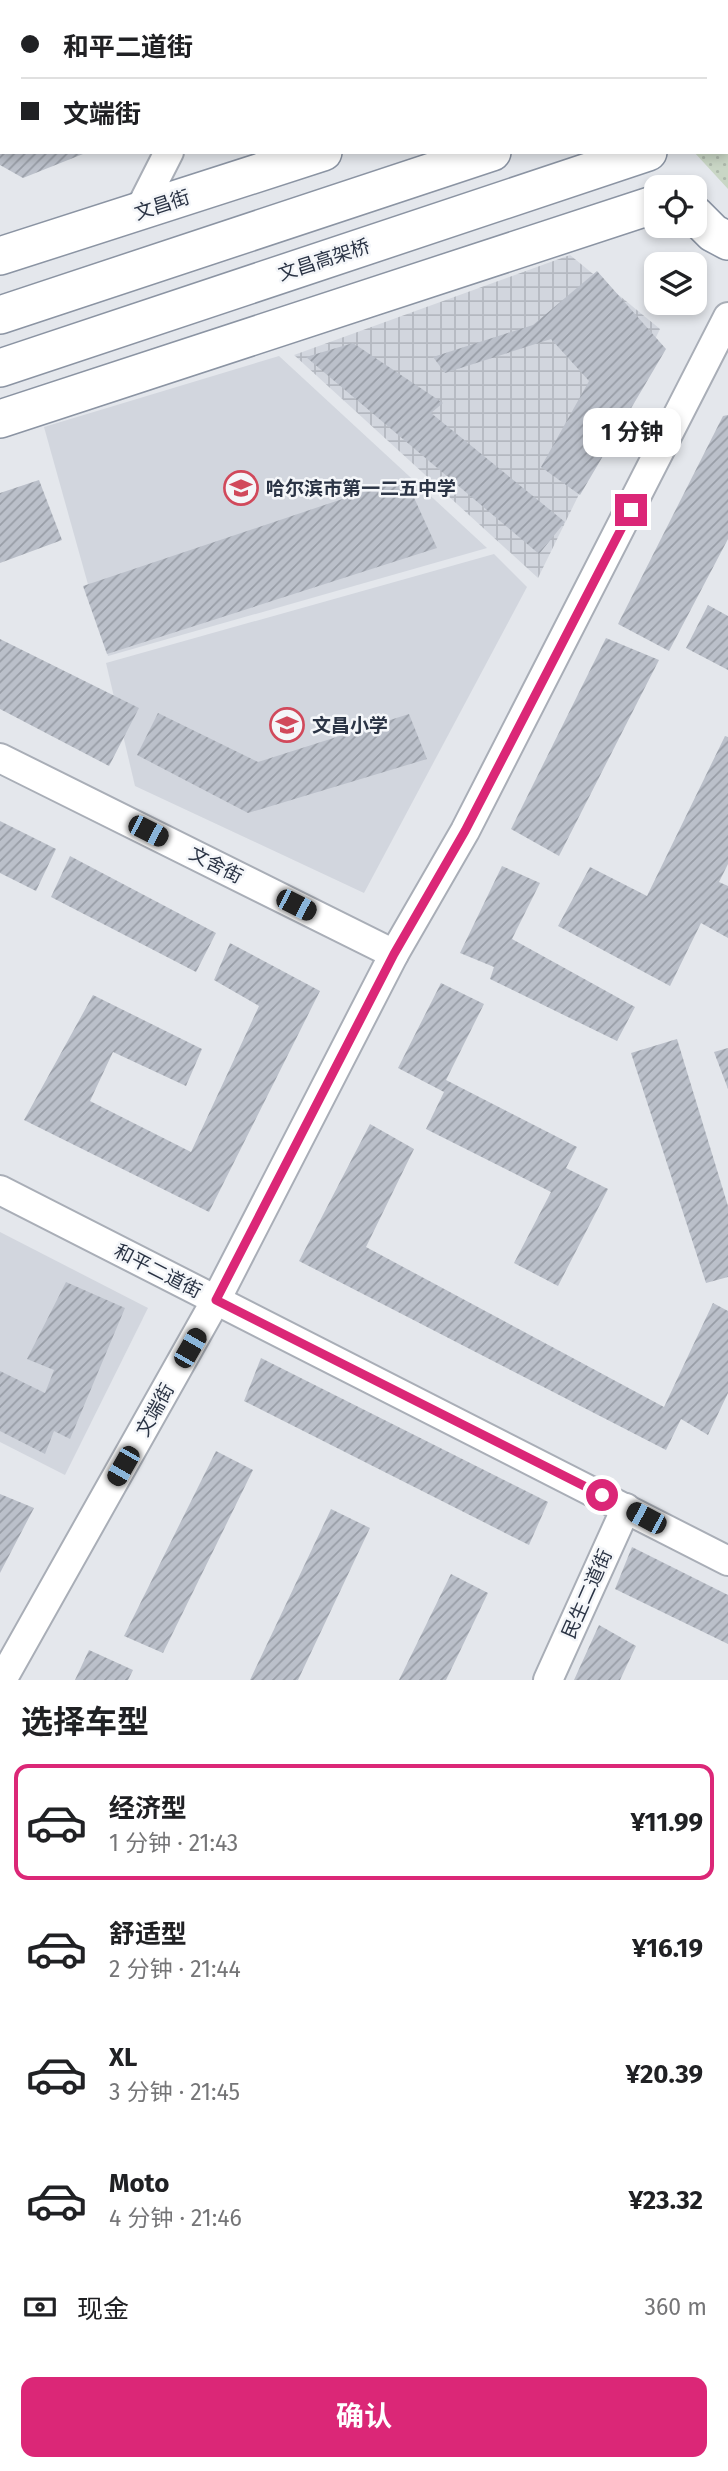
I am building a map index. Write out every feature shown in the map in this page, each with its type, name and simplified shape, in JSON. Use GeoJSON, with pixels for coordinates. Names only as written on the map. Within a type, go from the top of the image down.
{"type":"FeatureCollection","features":[{"type":"Feature","properties":{"kind":"highway","name":"文昌街"},"geometry":{"type":"LineString","coordinates":[[3,252],[138,213],[317,154]]}},
{"type":"Feature","properties":{"kind":"highway"},"geometry":{"type":"LineString","coordinates":[[0,315],[486,154]]}},
{"type":"Feature","properties":{"kind":"highway","name":"文昌高架桥"},"geometry":{"type":"LineString","coordinates":[[0,368],[642,154]]}},
{"type":"Feature","properties":{"kind":"highway"},"geometry":{"type":"LineString","coordinates":[[649,154],[662,175]]}},
{"type":"Feature","properties":{"kind":"highway"},"geometry":{"type":"LineString","coordinates":[[0,419],[644,208]]}},
{"type":"Feature","properties":{"kind":"highway"},"geometry":{"type":"LineString","coordinates":[[707,227],[728,242]]}},
{"type":"Feature","properties":{"kind":"street"},"geometry":{"type":"LineString","coordinates":[[138,213],[168,154]]}},
{"type":"Feature","properties":{"kind":"street","name":"文端街"},"geometry":{"type":"LineString","coordinates":[[2,1680],[216,1300],[394,954],[465,831],[728,317]]}},
{"type":"Feature","properties":{"kind":"street","name":"文舍街"},"geometry":{"type":"LineString","coordinates":[[0,758],[394,954]]}},
{"type":"Feature","properties":{"kind":"street","name":"和平二道街"},"geometry":{"type":"LineString","coordinates":[[0,1190],[728,1561]]}},
{"type":"Feature","properties":{"kind":"street","name":"民生二道街"},"geometry":{"type":"LineString","coordinates":[[548,1680],[626,1508]]}},
{"type":"Feature","properties":{"kind":"shaded area"},"geometry":{"type":"Polygon","coordinates":[[[570,255],[660,329],[538,578],[294,355],[570,255]]]}},
{"type":"Feature","properties":{"kind":"shaded area","name":"哈尔滨市第一二五中学"},"geometry":{"type":"Polygon","coordinates":[[[279,356],[487,548],[108,656],[44,427],[279,356]]]}},
{"type":"Feature","properties":{"kind":"shaded area","name":"文昌小学"},"geometry":{"type":"Polygon","coordinates":[[[494,554],[527,587],[364,893],[135,786],[106,663],[494,554]]]}},
{"type":"Feature","properties":{"kind":"shaded area"},"geometry":{"type":"Polygon","coordinates":[[[0,1232],[148,1308],[65,1475],[0,1442],[0,1232]]]}},
{"type":"Feature","properties":{"kind":"green space"},"geometry":{"type":"Polygon","coordinates":[[[696,154],[728,154],[728,189],[696,154]]]}},
{"type":"Feature","properties":{"kind":"building"},"geometry":{"type":"Polygon","coordinates":[[[0,154],[83,154],[23,178],[0,165],[0,154]]]}},
{"type":"Feature","properties":{"kind":"building"},"geometry":{"type":"Polygon","coordinates":[[[597,271],[666,349],[580,495],[541,467],[589,381],[551,339],[445,373],[433,357],[533,325],[597,271]]]}},
{"type":"Feature","properties":{"kind":"building"},"geometry":{"type":"Polygon","coordinates":[[[353,343],[443,403],[431,413],[565,522],[539,554],[306,357],[353,343]]]}},
{"type":"Feature","properties":{"kind":"building"},"geometry":{"type":"Polygon","coordinates":[[[728,415],[728,539],[669,651],[618,624],[723,416],[728,415]]]}},
{"type":"Feature","properties":{"kind":"building"},"geometry":{"type":"Polygon","coordinates":[[[405,478],[437,548],[107,654],[83,586],[405,478]]]}},
{"type":"Feature","properties":{"kind":"building"},"geometry":{"type":"Polygon","coordinates":[[[39,480],[62,540],[0,563],[0,493],[39,480]]]}},
{"type":"Feature","properties":{"kind":"building"},"geometry":{"type":"Polygon","coordinates":[[[708,605],[728,616],[728,670],[686,648],[708,605]]]}},
{"type":"Feature","properties":{"kind":"building"},"geometry":{"type":"Polygon","coordinates":[[[606,638],[659,660],[559,856],[511,829],[606,638]]]}},
{"type":"Feature","properties":{"kind":"building"},"geometry":{"type":"Polygon","coordinates":[[[0,639],[139,708],[109,766],[0,709],[0,639]]]}},
{"type":"Feature","properties":{"kind":"building"},"geometry":{"type":"Polygon","coordinates":[[[158,713],[258,762],[409,714],[427,759],[248,813],[137,755],[158,713]]]}},
{"type":"Feature","properties":{"kind":"building"},"geometry":{"type":"Polygon","coordinates":[[[725,736],[728,737],[728,864],[719,882],[728,886],[728,938],[701,923],[670,986],[558,926],[590,867],[647,896],[725,736]]]}},
{"type":"Feature","properties":{"kind":"building"},"geometry":{"type":"Polygon","coordinates":[[[0,821],[56,849],[36,891],[0,873],[0,821]]]}},
{"type":"Feature","properties":{"kind":"building"},"geometry":{"type":"Polygon","coordinates":[[[70,856],[216,933],[196,972],[51,897],[70,856]]]}},
{"type":"Feature","properties":{"kind":"building"},"geometry":{"type":"Polygon","coordinates":[[[502,866],[540,883],[512,939],[635,1007],[617,1041],[490,979],[494,967],[460,953],[502,866]]]}},
{"type":"Feature","properties":{"kind":"building"},"geometry":{"type":"Polygon","coordinates":[[[230,943],[320,991],[209,1212],[24,1120],[93,995],[202,1049],[186,1086],[113,1052],[90,1101],[191,1152],[259,1006],[214,980],[230,943]]]}},
{"type":"Feature","properties":{"kind":"building"},"geometry":{"type":"Polygon","coordinates":[[[441,983],[484,1004],[446,1080],[577,1147],[566,1168],[608,1189],[558,1286],[514,1263],[551,1192],[426,1129],[444,1092],[398,1068],[441,983]]]}},
{"type":"Feature","properties":{"kind":"building"},"geometry":{"type":"Polygon","coordinates":[[[677,1039],[728,1206],[728,1277],[706,1283],[631,1053],[677,1039]]]}},
{"type":"Feature","properties":{"kind":"building"},"geometry":{"type":"Polygon","coordinates":[[[728,1048],[728,1089],[714,1052],[728,1048]]]}},
{"type":"Feature","properties":{"kind":"building"},"geometry":{"type":"Polygon","coordinates":[[[370,1124],[414,1149],[366,1247],[664,1407],[713,1303],[728,1311],[728,1393],[708,1435],[681,1419],[666,1450],[299,1261],[370,1124]]]}},
{"type":"Feature","properties":{"kind":"building"},"geometry":{"type":"Polygon","coordinates":[[[66,1282],[125,1308],[70,1439],[54,1431],[45,1454],[0,1431],[0,1371],[45,1393],[54,1370],[27,1359],[66,1282]]]}},
{"type":"Feature","properties":{"kind":"building"},"geometry":{"type":"Polygon","coordinates":[[[261,1358],[548,1502],[529,1545],[244,1401],[261,1358]]]}},
{"type":"Feature","properties":{"kind":"building"},"geometry":{"type":"Polygon","coordinates":[[[216,1451],[253,1470],[163,1653],[124,1636],[216,1451]]]}},
{"type":"Feature","properties":{"kind":"building"},"geometry":{"type":"Polygon","coordinates":[[[0,1494],[34,1508],[0,1573],[0,1494]]]}},
{"type":"Feature","properties":{"kind":"building"},"geometry":{"type":"Polygon","coordinates":[[[331,1509],[370,1528],[298,1680],[250,1680],[331,1509]]]}},
{"type":"Feature","properties":{"kind":"building"},"geometry":{"type":"Polygon","coordinates":[[[632,1547],[728,1595],[728,1644],[615,1589],[632,1547]]]}},
{"type":"Feature","properties":{"kind":"building"},"geometry":{"type":"Polygon","coordinates":[[[451,1574],[488,1593],[446,1680],[399,1680],[451,1574]]]}},
{"type":"Feature","properties":{"kind":"building"},"geometry":{"type":"Polygon","coordinates":[[[599,1625],[636,1646],[620,1680],[574,1680],[599,1625]]]}},
{"type":"Feature","properties":{"kind":"building"},"geometry":{"type":"Polygon","coordinates":[[[89,1650],[133,1670],[128,1680],[75,1680],[89,1650]]]}},
{"type":"Feature","properties":{"kind":"place","name":"哈尔滨市第一二五中学"},"geometry":{"type":"Point","coordinates":[241,488]}},
{"type":"Feature","properties":{"kind":"place","name":"文昌小学"},"geometry":{"type":"Point","coordinates":[287,725]}},
{"type":"Feature","properties":{"kind":"route"},"geometry":{"type":"LineString","coordinates":[[602,1495],[216,1300],[394,954],[465,831],[631,510]]}}]}
